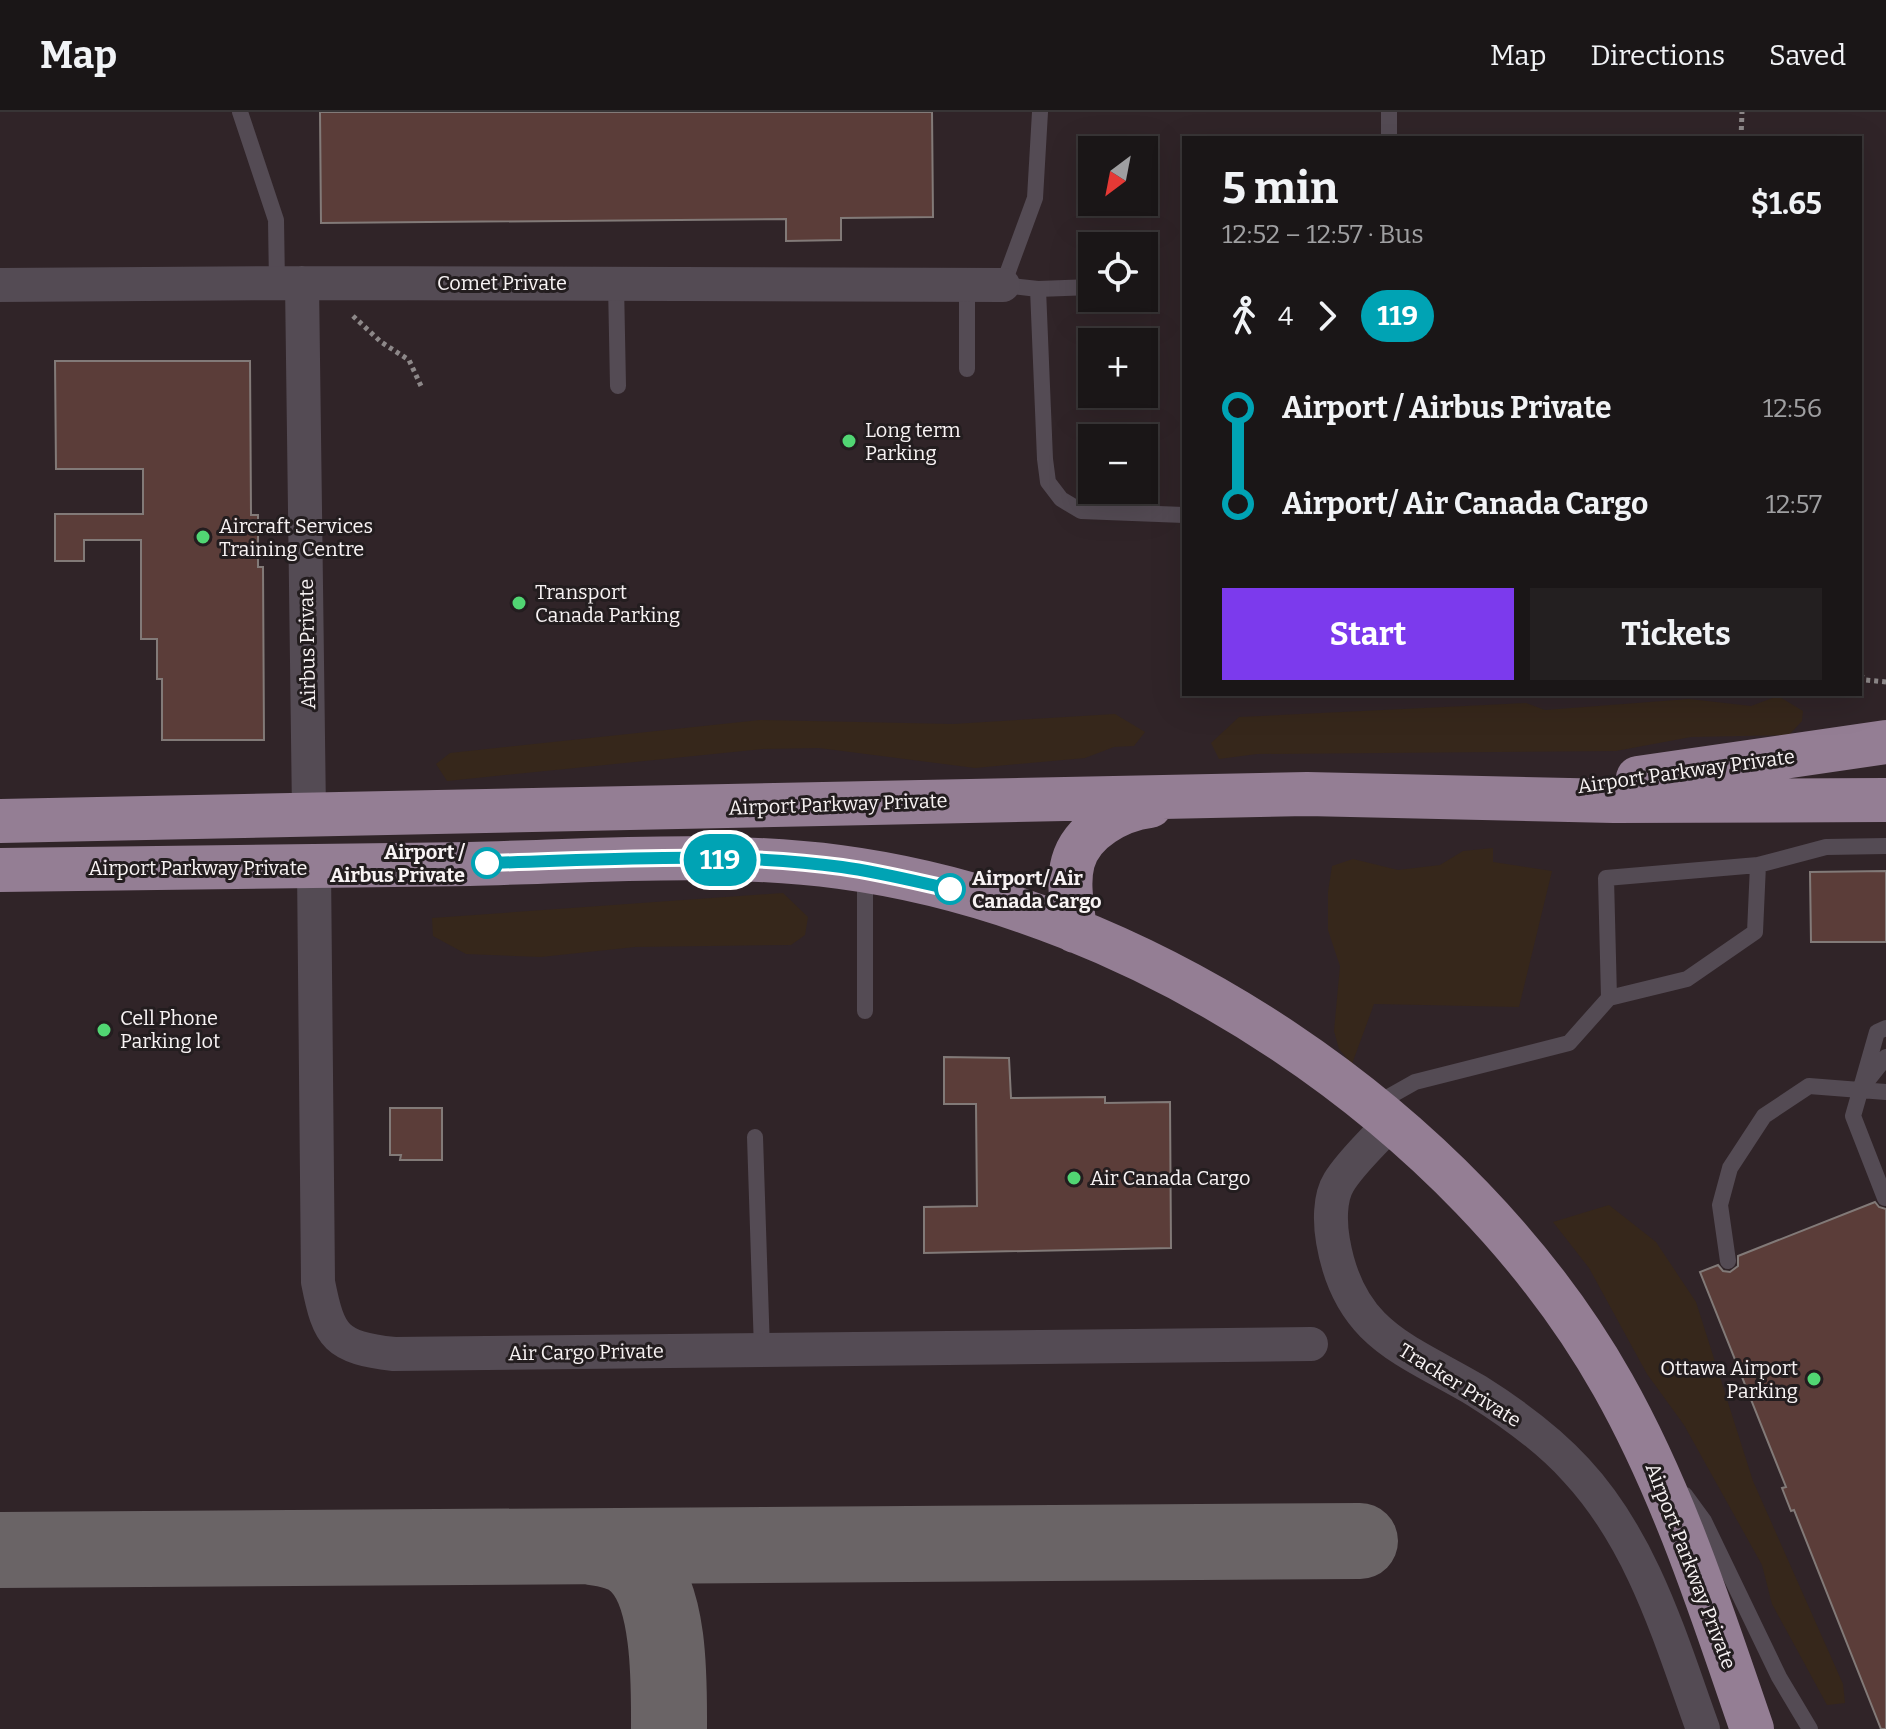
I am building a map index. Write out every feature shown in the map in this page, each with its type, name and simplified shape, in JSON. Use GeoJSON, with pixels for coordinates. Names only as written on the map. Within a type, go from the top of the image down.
{"type":"FeatureCollection","features":[{"type":"Feature","properties":{"kind":"highway","name":"Airport Parkway Private"},"geometry":{"type":"LineString","coordinates":[[1485,796],[1641,778],[1886,742]]}},
{"type":"Feature","properties":{"kind":"highway","name":"Airport Parkway Private"},"geometry":{"type":"LineString","coordinates":[[0,821],[1220,795],[1485,796],[1614,801],[1886,800]]}},
{"type":"Feature","properties":{"kind":"highway"},"geometry":{"type":"LineString","coordinates":[[1075,931],[1071,884],[1073,862],[1081,845],[1096,829],[1141,807],[1220,795]]}},
{"type":"Feature","properties":{"kind":"highway"},"geometry":{"type":"LineString","coordinates":[[309,813],[314,867]]}},
{"type":"Feature","properties":{"kind":"highway","name":"Airport Parkway Private"},"geometry":{"type":"LineString","coordinates":[[0,870],[314,867],[684,858],[790,863],[865,872],[989,900],[1129,954],[1216,999],[1300,1053],[1381,1115],[1473,1199],[1533,1267],[1588,1344],[1636,1430],[1680,1526],[1752,1729]]}},
{"type":"Feature","properties":{"kind":"street","name":"Airbus Private"},"geometry":{"type":"LineString","coordinates":[[290,284],[309,813]]}},
{"type":"Feature","properties":{"kind":"street","name":"Comet Private"},"geometry":{"type":"LineString","coordinates":[[0,285],[1003,285]]}},
{"type":"Feature","properties":{"kind":"street","name":"Air Cargo Private"},"geometry":{"type":"LineString","coordinates":[[314,867],[318,1282],[324,1315],[338,1338],[366,1351],[394,1354],[1311,1344]]}},
{"type":"Feature","properties":{"kind":"street","name":"Tracker Private"},"geometry":{"type":"LineString","coordinates":[[1381,1115],[1338,1184],[1332,1206],[1331,1230],[1342,1278],[1364,1314],[1389,1342],[1478,1392],[1543,1437],[1598,1495],[1651,1583],[1703,1729]]}},
{"type":"Feature","properties":{"kind":"lane"},"geometry":{"type":"LineString","coordinates":[[240,112],[276,220],[290,284]]}},
{"type":"Feature","properties":{"kind":"lane"},"geometry":{"type":"LineString","coordinates":[[1040,112],[1035,198],[1003,285],[1038,289],[1078,288]]}},
{"type":"Feature","properties":{"kind":"lane"},"geometry":{"type":"LineString","coordinates":[[1389,112],[1389,136]]}},
{"type":"Feature","properties":{"kind":"lane"},"geometry":{"type":"LineString","coordinates":[[616,284],[618,386]]}},
{"type":"Feature","properties":{"kind":"lane"},"geometry":{"type":"LineString","coordinates":[[967,285],[967,369]]}},
{"type":"Feature","properties":{"kind":"lane"},"geometry":{"type":"LineString","coordinates":[[1038,289],[1048,482],[1061,499],[1081,511],[1182,515]]}},
{"type":"Feature","properties":{"kind":"lane"},"geometry":{"type":"LineString","coordinates":[[1609,998],[1606,878],[1758,865],[1826,847],[1886,846]]}},
{"type":"Feature","properties":{"kind":"lane"},"geometry":{"type":"LineString","coordinates":[[1381,1115],[1415,1082],[1569,1043],[1609,998],[1687,979],[1755,932],[1758,865]]}},
{"type":"Feature","properties":{"kind":"lane"},"geometry":{"type":"LineString","coordinates":[[865,872],[865,1011]]}},
{"type":"Feature","properties":{"kind":"lane"},"geometry":{"type":"LineString","coordinates":[[1885,1198],[1853,1116],[1877,1032],[1886,1028]]}},
{"type":"Feature","properties":{"kind":"lane"},"geometry":{"type":"LineString","coordinates":[[1862,1089],[1886,1057]]}},
{"type":"Feature","properties":{"kind":"lane"},"geometry":{"type":"LineString","coordinates":[[1862,1089],[1886,1077]]}},
{"type":"Feature","properties":{"kind":"lane"},"geometry":{"type":"LineString","coordinates":[[1728,1261],[1720,1205],[1730,1168],[1764,1116],[1809,1086],[1886,1092]]}},
{"type":"Feature","properties":{"kind":"lane"},"geometry":{"type":"LineString","coordinates":[[755,1137],[762,1350]]}},
{"type":"Feature","properties":{"kind":"lane"},"geometry":{"type":"LineString","coordinates":[[1636,1430],[1704,1521],[1779,1677],[1810,1729]]}},
{"type":"Feature","properties":{"kind":"path"},"geometry":{"type":"LineString","coordinates":[[1741,136],[1742,112]]}},
{"type":"Feature","properties":{"kind":"path"},"geometry":{"type":"LineString","coordinates":[[353,316],[381,342],[409,360],[421,386]]}},
{"type":"Feature","properties":{"kind":"path"},"geometry":{"type":"LineString","coordinates":[[1862,677],[1886,682]]}},
{"type":"Feature","properties":{"kind":"shaded area"},"geometry":{"type":"Polygon","coordinates":[[[0,112],[1886,112],[1886,1729],[0,1729],[0,112]]]}},
{"type":"Feature","properties":{"kind":"shaded area"},"geometry":{"type":"Polygon","coordinates":[[[1778,696],[1803,711],[1802,721],[1789,735],[1691,737],[1616,751],[1257,754],[1219,759],[1211,743],[1239,717],[1526,703],[1545,710],[1689,699],[1751,706],[1778,696]]]}},
{"type":"Feature","properties":{"kind":"shaded area"},"geometry":{"type":"Polygon","coordinates":[[[1115,714],[1145,732],[1134,746],[1114,747],[1085,758],[975,768],[819,748],[763,749],[447,781],[436,764],[450,753],[760,720],[953,724],[1115,714]]]}},
{"type":"Feature","properties":{"kind":"shaded area"},"geometry":{"type":"Polygon","coordinates":[[[1493,848],[1493,862],[1552,871],[1519,1007],[1374,1004],[1352,1064],[1339,1049],[1334,1031],[1340,966],[1328,930],[1332,866],[1353,859],[1398,870],[1440,865],[1463,851],[1493,848]]]}},
{"type":"Feature","properties":{"kind":"shaded area"},"geometry":{"type":"Polygon","coordinates":[[[783,893],[808,917],[805,935],[791,945],[635,947],[541,957],[466,954],[433,936],[432,918],[783,893]]]}},
{"type":"Feature","properties":{"kind":"shaded area"},"geometry":{"type":"Polygon","coordinates":[[[1609,1205],[1656,1242],[1696,1302],[1753,1481],[1843,1684],[1845,1703],[1827,1705],[1772,1604],[1762,1565],[1684,1425],[1647,1374],[1589,1268],[1553,1222],[1609,1205]]]}},
{"type":"Feature","properties":{"kind":"building"},"geometry":{"type":"Polygon","coordinates":[[[320,112],[932,112],[933,217],[841,218],[841,240],[786,241],[786,219],[321,223],[320,112]]]}},
{"type":"Feature","properties":{"kind":"building"},"geometry":{"type":"Polygon","coordinates":[[[55,361],[250,361],[251,515],[258,515],[258,567],[263,567],[264,740],[162,740],[162,679],[157,679],[157,639],[141,639],[141,540],[84,540],[84,561],[55,561],[55,514],[143,514],[143,469],[56,469],[55,361]]]}},
{"type":"Feature","properties":{"kind":"building"},"geometry":{"type":"Polygon","coordinates":[[[1886,871],[1886,942],[1811,942],[1810,872],[1886,871]]]}},
{"type":"Feature","properties":{"kind":"building","name":"Air Canada Cargo"},"geometry":{"type":"Polygon","coordinates":[[[944,1057],[1009,1058],[1011,1098],[1105,1097],[1105,1103],[1170,1102],[1171,1248],[924,1253],[924,1207],[977,1206],[976,1104],[944,1104],[944,1057]]]}},
{"type":"Feature","properties":{"kind":"building"},"geometry":{"type":"Polygon","coordinates":[[[390,1108],[442,1108],[442,1160],[400,1160],[401,1155],[390,1155],[390,1108]]]}},
{"type":"Feature","properties":{"kind":"building","name":"Ottawa Airport Parking"},"geometry":{"type":"Polygon","coordinates":[[[1875,1202],[1886,1209],[1886,1729],[1881,1729],[1794,1510],[1791,1511],[1782,1488],[1786,1487],[1700,1272],[1718,1265],[1723,1271],[1730,1272],[1738,1266],[1738,1256],[1875,1202]]]}},
{"type":"Feature","properties":{"kind":"taxiway"},"geometry":{"type":"LineString","coordinates":[[0,1550],[1360,1541]]}},
{"type":"Feature","properties":{"kind":"taxiway"},"geometry":{"type":"LineString","coordinates":[[592,1547],[617,1552],[634,1561],[649,1580],[657,1598],[666,1643],[669,1729]]}},
{"type":"Feature","properties":{"kind":"bus line","name":"119"},"geometry":{"type":"LineString","coordinates":[[487,863],[636,858],[790,863],[842,867],[950,889]]}},
{"type":"Feature","properties":{"kind":"place","name":"Long term Parking"},"geometry":{"type":"Point","coordinates":[849,441]}},
{"type":"Feature","properties":{"kind":"place","name":"Aircraft Services Training Centre"},"geometry":{"type":"Point","coordinates":[203,537]}},
{"type":"Feature","properties":{"kind":"place","name":"Transport Canada Parking"},"geometry":{"type":"Point","coordinates":[519,603]}},
{"type":"Feature","properties":{"kind":"place","name":"Airport / Airbus Private"},"geometry":{"type":"Point","coordinates":[487,863]}},
{"type":"Feature","properties":{"kind":"place","name":"Airport/ Air Canada Cargo"},"geometry":{"type":"Point","coordinates":[950,889]}},
{"type":"Feature","properties":{"kind":"place","name":"Cell Phone Parking lot"},"geometry":{"type":"Point","coordinates":[104,1030]}},
{"type":"Feature","properties":{"kind":"place","name":"Air Canada Cargo"},"geometry":{"type":"Point","coordinates":[1074,1178]}},
{"type":"Feature","properties":{"kind":"place","name":"Ottawa Airport Parking"},"geometry":{"type":"Point","coordinates":[1814,1379]}}]}
